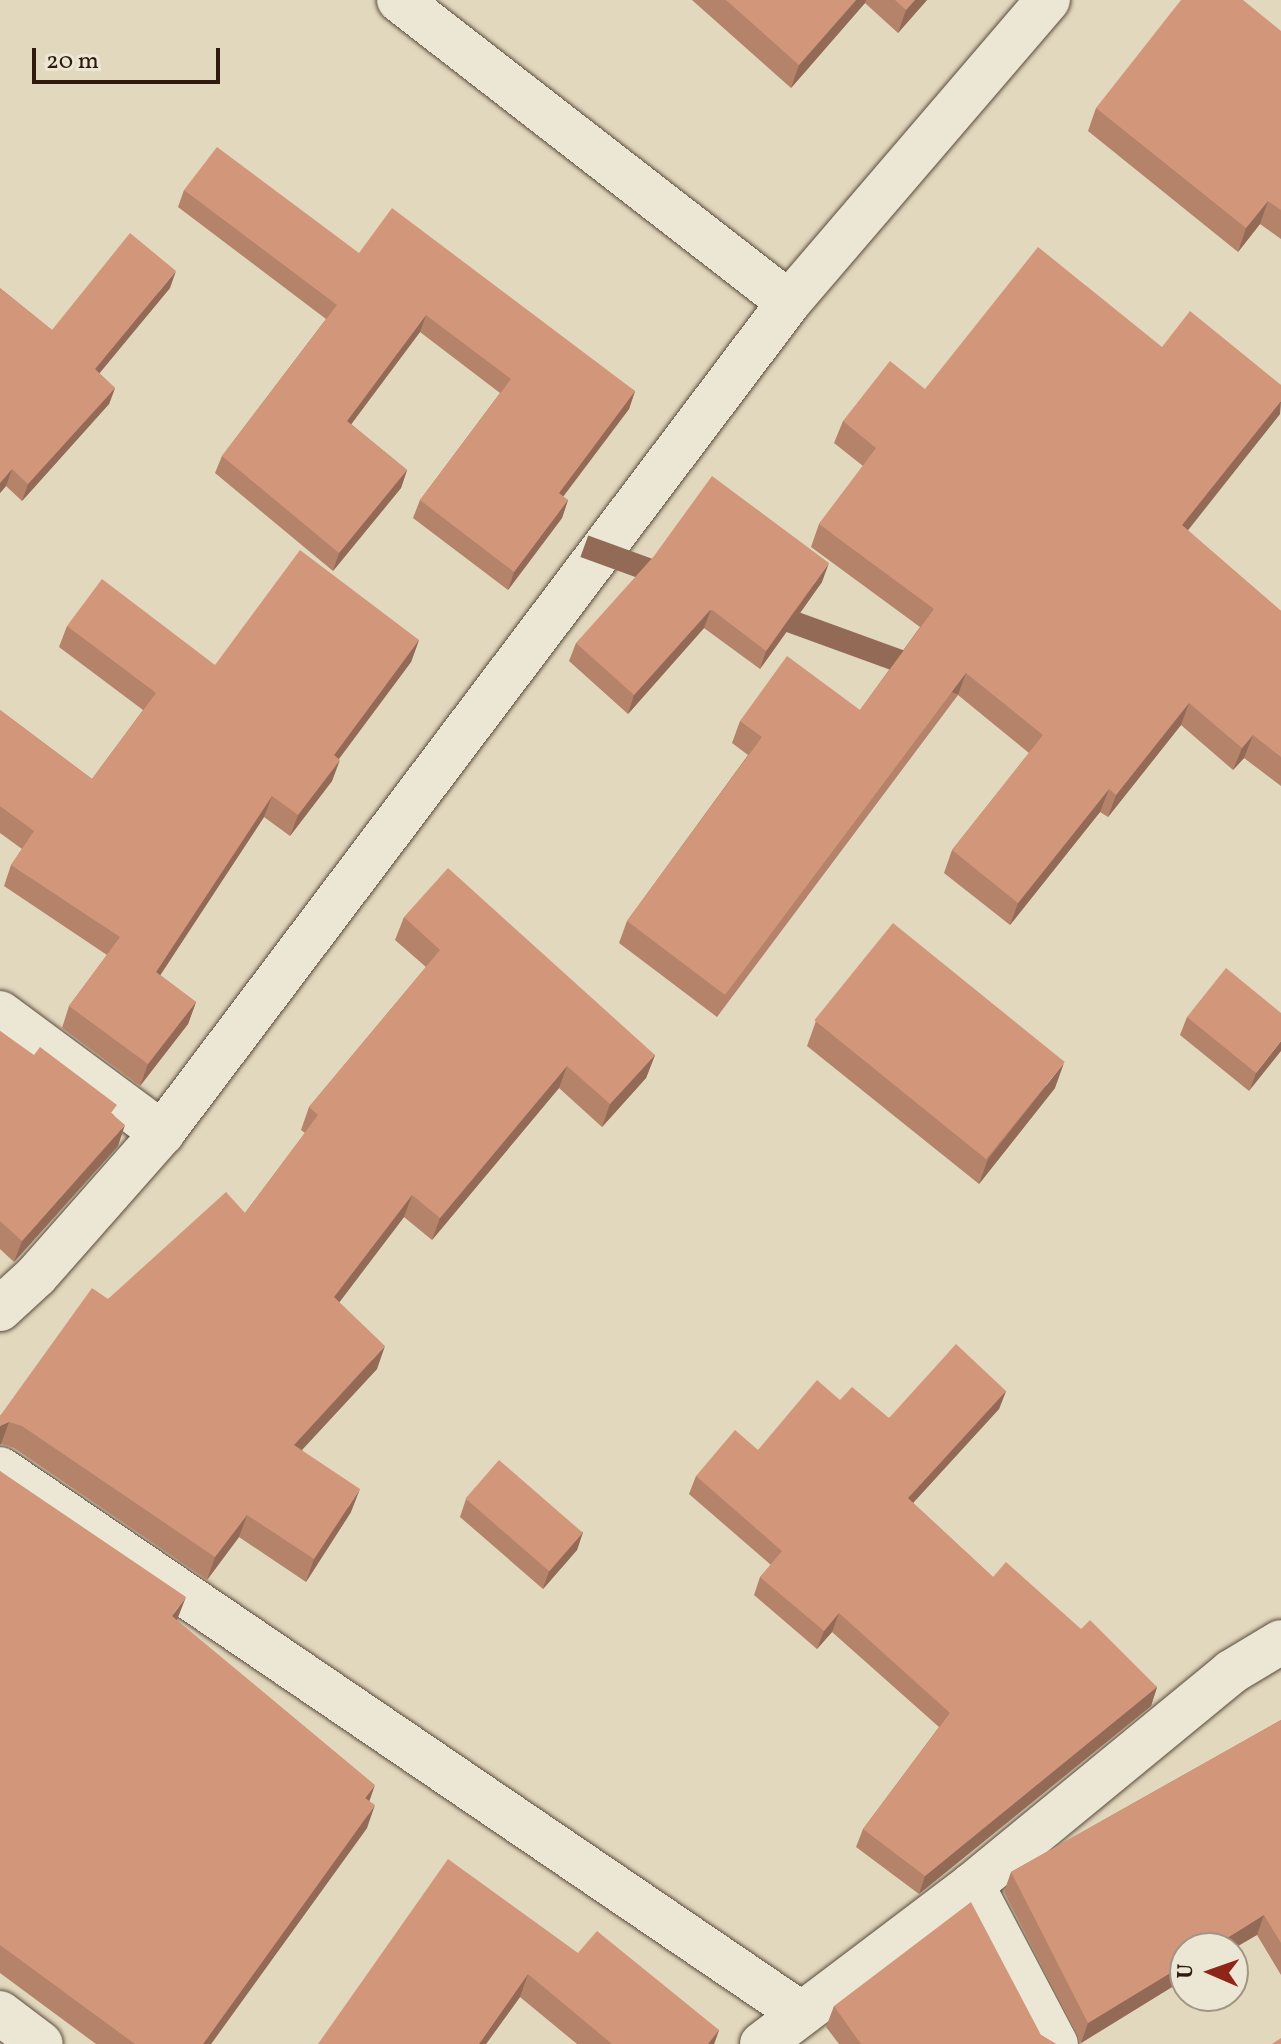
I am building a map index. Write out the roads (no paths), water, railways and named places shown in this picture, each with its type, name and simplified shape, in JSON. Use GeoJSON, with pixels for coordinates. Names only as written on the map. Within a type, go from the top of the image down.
{"type":"FeatureCollection","features":[{"type":"Feature","properties":{"kind":"street"},"geometry":{"type":"LineString","coordinates":[[399,0],[789,302]]}},
{"type":"Feature","properties":{"kind":"street"},"geometry":{"type":"LineString","coordinates":[[0,1309],[36,1276],[162,1133],[789,302],[1048,0]]}},
{"type":"Feature","properties":{"kind":"street"},"geometry":{"type":"LineString","coordinates":[[0,1013],[162,1133]]}},
{"type":"Feature","properties":{"kind":"street"},"geometry":{"type":"LineString","coordinates":[[0,1469],[799,2012]]}},
{"type":"Feature","properties":{"kind":"street"},"geometry":{"type":"LineString","coordinates":[[762,2044],[799,2012],[972,1885],[1231,1672],[1281,1642]]}},
{"type":"Feature","properties":{"kind":"street"},"geometry":{"type":"LineString","coordinates":[[972,1885],[1056,2044]]}},
{"type":"Feature","properties":{"kind":"street"},"geometry":{"type":"LineString","coordinates":[[0,2013],[41,2044]]}}]}
